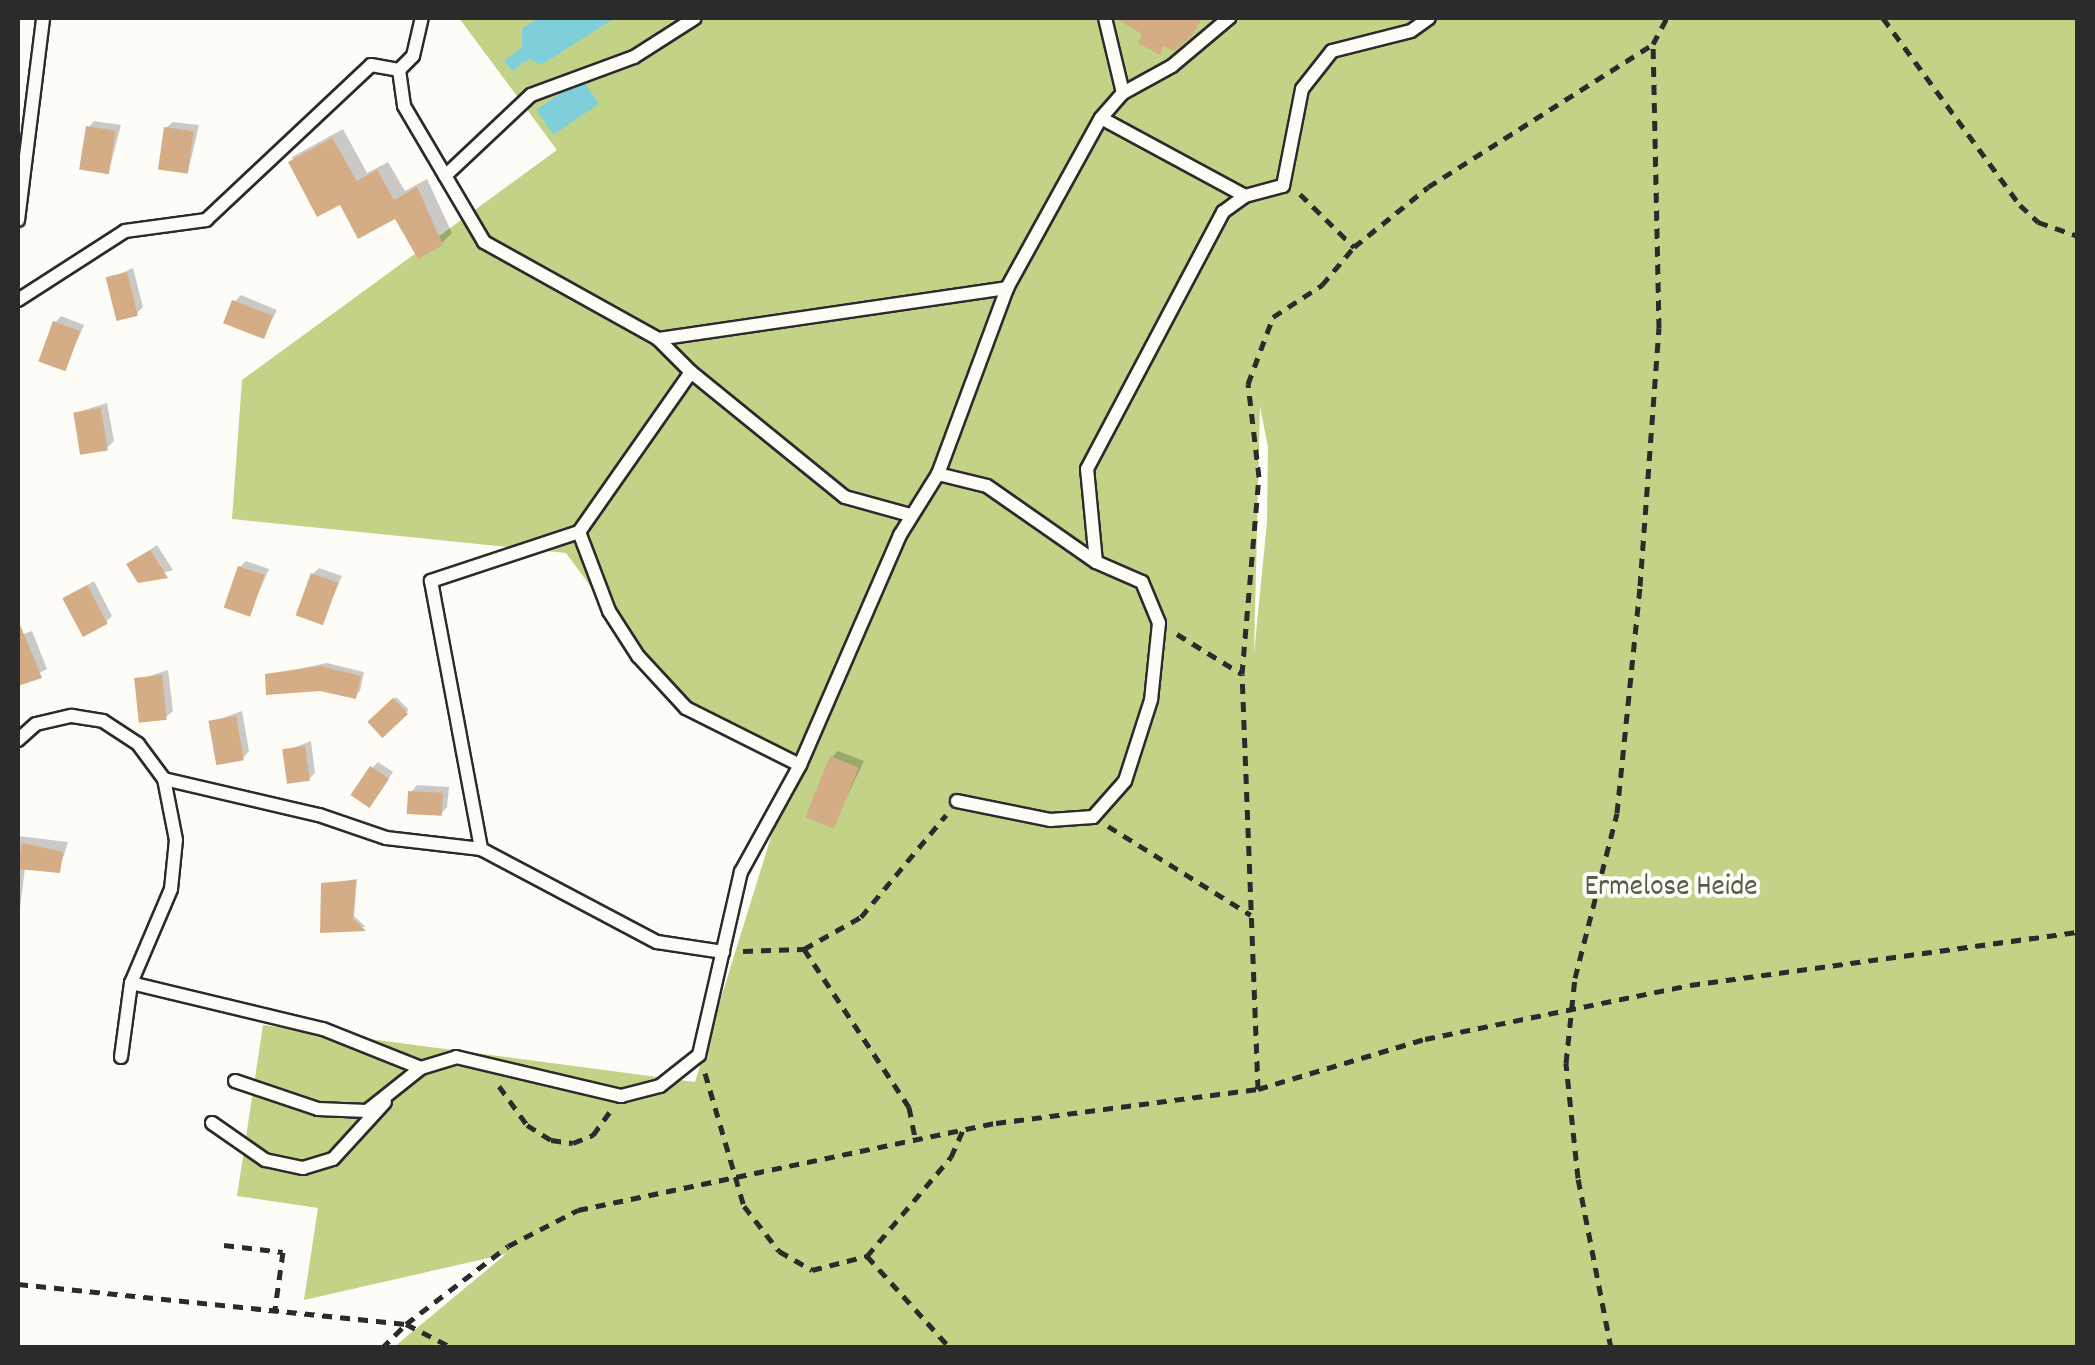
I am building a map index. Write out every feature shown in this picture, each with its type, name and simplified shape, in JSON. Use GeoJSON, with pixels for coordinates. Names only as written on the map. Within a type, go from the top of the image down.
{"type":"FeatureCollection","features":[{"type":"Feature","properties":{"kind":"lane"},"geometry":{"type":"LineString","coordinates":[[18,220],[43,18]]}},
{"type":"Feature","properties":{"kind":"lane"},"geometry":{"type":"LineString","coordinates":[[399,70],[413,56],[422,18]]}},
{"type":"Feature","properties":{"kind":"lane"},"geometry":{"type":"LineString","coordinates":[[445,176],[531,95],[634,57],[695,18]]}},
{"type":"Feature","properties":{"kind":"lane"},"geometry":{"type":"LineString","coordinates":[[1105,18],[1123,93]]}},
{"type":"Feature","properties":{"kind":"lane"},"geometry":{"type":"LineString","coordinates":[[212,1123],[265,1160],[303,1168],[334,1159],[421,1068],[456,1057],[621,1096],[660,1086],[699,1055],[740,872],[800,765],[910,514],[938,474],[1007,288],[1101,118],[1123,93],[1172,66],[1224,28],[1228,18]]}},
{"type":"Feature","properties":{"kind":"lane"},"geometry":{"type":"LineString","coordinates":[[1096,562],[1087,469],[1222,212],[1245,196],[1283,186],[1302,89],[1332,51],[1411,32],[1429,18]]}},
{"type":"Feature","properties":{"kind":"lane"},"geometry":{"type":"LineString","coordinates":[[18,300],[125,232],[206,220],[371,64],[399,70]]}},
{"type":"Feature","properties":{"kind":"lane"},"geometry":{"type":"LineString","coordinates":[[399,70],[404,106],[484,242],[658,339],[691,372],[845,497],[910,514]]}},
{"type":"Feature","properties":{"kind":"lane"},"geometry":{"type":"LineString","coordinates":[[1101,118],[1245,196]]}},
{"type":"Feature","properties":{"kind":"lane"},"geometry":{"type":"LineString","coordinates":[[658,339],[1007,288]]}},
{"type":"Feature","properties":{"kind":"lane"},"geometry":{"type":"LineString","coordinates":[[480,850],[431,581],[579,532],[691,372]]}},
{"type":"Feature","properties":{"kind":"lane"},"geometry":{"type":"LineString","coordinates":[[938,474],[987,486],[1096,562],[1142,582],[1160,623],[1151,700],[1125,781],[1093,817],[1050,820],[958,801]]}},
{"type":"Feature","properties":{"kind":"lane"},"geometry":{"type":"LineString","coordinates":[[579,532],[609,611],[686,708],[800,765]]}},
{"type":"Feature","properties":{"kind":"lane"},"geometry":{"type":"LineString","coordinates":[[18,740],[36,724],[72,716],[103,721],[138,744],[164,779],[176,840],[170,889],[131,983],[121,1057]]}},
{"type":"Feature","properties":{"kind":"lane"},"geometry":{"type":"LineString","coordinates":[[164,779],[319,814],[386,838],[480,850],[657,942],[723,952]]}},
{"type":"Feature","properties":{"kind":"lane"},"geometry":{"type":"LineString","coordinates":[[131,983],[323,1029],[421,1068]]}},
{"type":"Feature","properties":{"kind":"lane"},"geometry":{"type":"LineString","coordinates":[[235,1081],[318,1109],[367,1111],[386,1102]]}},
{"type":"Feature","properties":{"kind":"path"},"geometry":{"type":"LineString","coordinates":[[1258,1089],[1242,674],[1258,476],[1248,384],[1273,317],[1322,284],[1354,247],[1428,187],[1652,44],[1667,18]]}},
{"type":"Feature","properties":{"kind":"path"},"geometry":{"type":"LineString","coordinates":[[1883,18],[2020,205],[2038,222],[2078,236]]}},
{"type":"Feature","properties":{"kind":"path"},"geometry":{"type":"LineString","coordinates":[[1611,1348],[1578,1178],[1566,1063],[1573,1008],[1617,813],[1640,586],[1658,328],[1652,44]]}},
{"type":"Feature","properties":{"kind":"path"},"geometry":{"type":"LineString","coordinates":[[1283,186],[1308,198],[1354,247]]}},
{"type":"Feature","properties":{"kind":"path"},"geometry":{"type":"LineString","coordinates":[[1160,623],[1242,674]]}},
{"type":"Feature","properties":{"kind":"path"},"geometry":{"type":"LineString","coordinates":[[723,952],[804,949],[860,917],[958,801]]}},
{"type":"Feature","properties":{"kind":"path"},"geometry":{"type":"LineString","coordinates":[[1093,817],[1251,915]]}},
{"type":"Feature","properties":{"kind":"path"},"geometry":{"type":"LineString","coordinates":[[382,1348],[406,1324],[547,1223],[632,1196],[963,1130],[1258,1089],[1425,1039],[1573,1008],[1863,959],[2078,932]]}},
{"type":"Feature","properties":{"kind":"path"},"geometry":{"type":"LineString","coordinates":[[804,949],[909,1106],[915,1140]]}},
{"type":"Feature","properties":{"kind":"path"},"geometry":{"type":"LineString","coordinates":[[699,1055],[744,1206],[778,1251],[812,1270],[866,1256],[920,1198],[963,1130]]}},
{"type":"Feature","properties":{"kind":"path"},"geometry":{"type":"LineString","coordinates":[[482,1063],[527,1125],[551,1140],[572,1143],[593,1135],[621,1096]]}},
{"type":"Feature","properties":{"kind":"path"},"geometry":{"type":"LineString","coordinates":[[224,1245],[283,1252],[276,1309]]}},
{"type":"Feature","properties":{"kind":"path"},"geometry":{"type":"LineString","coordinates":[[866,1256],[950,1348]]}},
{"type":"Feature","properties":{"kind":"path"},"geometry":{"type":"LineString","coordinates":[[18,1284],[406,1324],[453,1348]]}},
{"type":"Feature","properties":{"kind":"green space","name":"Ermelose Heide"},"geometry":{"type":"Polygon","coordinates":[[[459,18],[2077,18],[2077,1347],[394,1347],[506,1254],[304,1300],[318,1208],[237,1196],[263,1025],[695,1082],[792,769],[679,706],[566,553],[232,519],[242,380],[557,150],[459,18]],[[1260,407],[1254,653],[1267,522],[1268,447],[1260,407]]]}},
{"type":"Feature","properties":{"kind":"water"},"geometry":{"type":"Polygon","coordinates":[[[537,18],[615,18],[541,65],[529,59],[512,71],[504,61],[522,47],[522,29],[537,18]]]}},
{"type":"Feature","properties":{"kind":"water"},"geometry":{"type":"Polygon","coordinates":[[[582,79],[599,104],[553,135],[536,110],[582,79]]]}},
{"type":"Feature","properties":{"kind":"building"},"geometry":{"type":"Polygon","coordinates":[[[1115,18],[1202,18],[1192,36],[1174,51],[1164,46],[1160,55],[1138,43],[1142,34],[1115,18]]]}},
{"type":"Feature","properties":{"kind":"building"},"geometry":{"type":"Polygon","coordinates":[[[86,126],[116,131],[109,174],[79,169],[86,126]]]}},
{"type":"Feature","properties":{"kind":"building"},"geometry":{"type":"Polygon","coordinates":[[[164,127],[194,131],[188,174],[158,170],[164,127]]]}},
{"type":"Feature","properties":{"kind":"building"},"geometry":{"type":"Polygon","coordinates":[[[332,138],[357,181],[377,170],[394,200],[417,187],[443,245],[418,259],[395,219],[358,239],[340,205],[317,217],[288,162],[332,138]]]}},
{"type":"Feature","properties":{"kind":"building"},"geometry":{"type":"Polygon","coordinates":[[[127,272],[138,316],[117,321],[106,277],[127,272]]]}},
{"type":"Feature","properties":{"kind":"building"},"geometry":{"type":"Polygon","coordinates":[[[232,300],[273,316],[264,339],[223,323],[232,300]]]}},
{"type":"Feature","properties":{"kind":"building"},"geometry":{"type":"Polygon","coordinates":[[[53,321],[80,331],[66,371],[38,361],[53,321]]]}},
{"type":"Feature","properties":{"kind":"building"},"geometry":{"type":"Polygon","coordinates":[[[101,408],[108,450],[80,455],[73,412],[101,408]]]}},
{"type":"Feature","properties":{"kind":"building"},"geometry":{"type":"Polygon","coordinates":[[[150,550],[168,578],[138,583],[126,564],[150,550]]]}},
{"type":"Feature","properties":{"kind":"building"},"geometry":{"type":"Polygon","coordinates":[[[238,566],[264,575],[250,617],[224,608],[238,566]]]}},
{"type":"Feature","properties":{"kind":"building"},"geometry":{"type":"Polygon","coordinates":[[[311,573],[338,583],[323,625],[296,615],[311,573]]]}},
{"type":"Feature","properties":{"kind":"building"},"geometry":{"type":"Polygon","coordinates":[[[87,585],[108,624],[83,637],[62,598],[87,585]]]}},
{"type":"Feature","properties":{"kind":"building"},"geometry":{"type":"Polygon","coordinates":[[[18,620],[42,678],[18,686],[18,620]]]}},
{"type":"Feature","properties":{"kind":"building"},"geometry":{"type":"Polygon","coordinates":[[[321,666],[361,676],[356,699],[320,691],[266,695],[265,674],[321,666]]]}},
{"type":"Feature","properties":{"kind":"building"},"geometry":{"type":"Polygon","coordinates":[[[162,675],[167,720],[139,723],[134,678],[162,675]]]}},
{"type":"Feature","properties":{"kind":"building"},"geometry":{"type":"Polygon","coordinates":[[[393,698],[408,714],[382,738],[367,722],[393,698]]]}},
{"type":"Feature","properties":{"kind":"building"},"geometry":{"type":"Polygon","coordinates":[[[236,716],[244,760],[216,765],[208,721],[236,716]]]}},
{"type":"Feature","properties":{"kind":"building"},"geometry":{"type":"Polygon","coordinates":[[[305,746],[310,781],[287,784],[282,749],[305,746]]]}},
{"type":"Feature","properties":{"kind":"building"},"geometry":{"type":"Polygon","coordinates":[[[830,756],[859,768],[834,829],[805,817],[830,756]]]}},
{"type":"Feature","properties":{"kind":"building"},"geometry":{"type":"Polygon","coordinates":[[[370,766],[389,779],[369,808],[350,795],[370,766]]]}},
{"type":"Feature","properties":{"kind":"building"},"geometry":{"type":"Polygon","coordinates":[[[408,791],[443,793],[442,816],[407,814],[408,791]]]}},
{"type":"Feature","properties":{"kind":"building"},"geometry":{"type":"Polygon","coordinates":[[[22,843],[63,852],[60,873],[18,869],[22,843]]]}},
{"type":"Feature","properties":{"kind":"building"},"geometry":{"type":"Polygon","coordinates":[[[356,880],[353,919],[366,931],[320,933],[321,883],[356,880]]]}}]}
